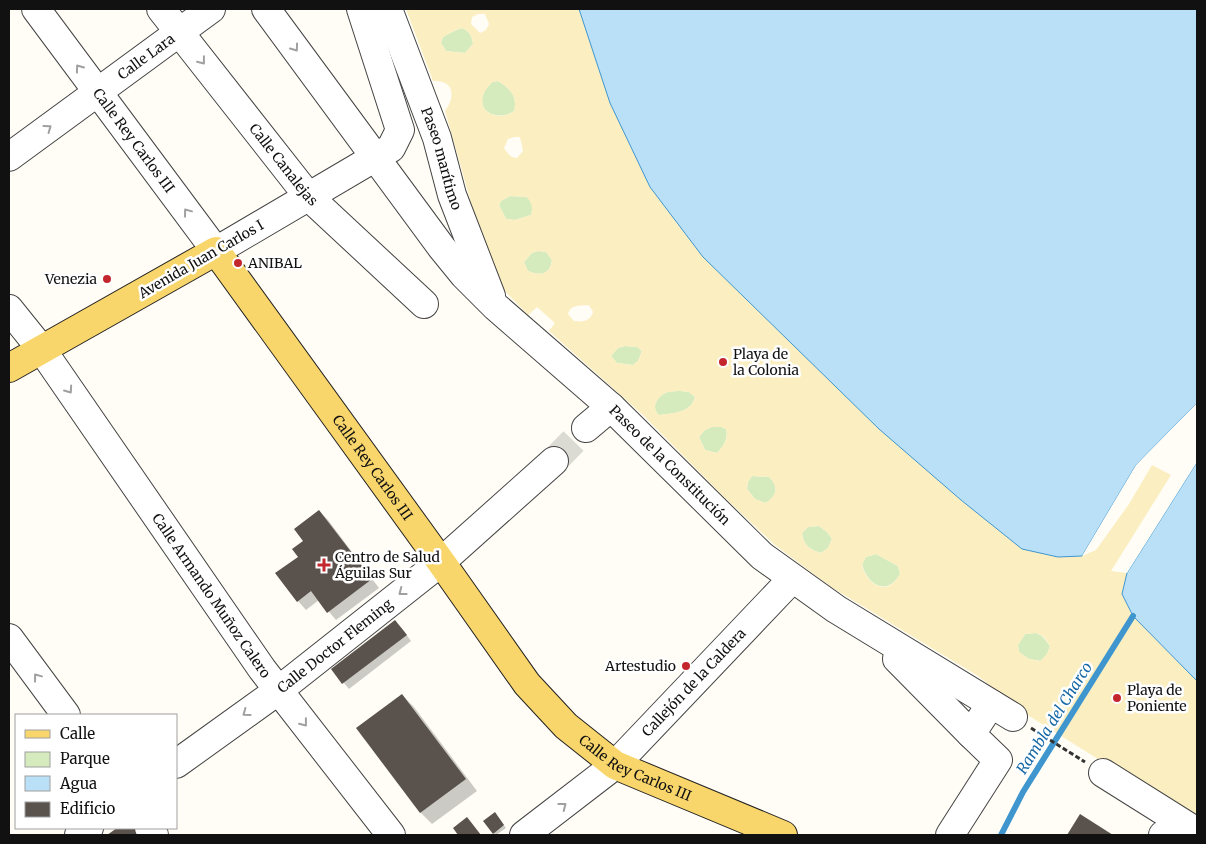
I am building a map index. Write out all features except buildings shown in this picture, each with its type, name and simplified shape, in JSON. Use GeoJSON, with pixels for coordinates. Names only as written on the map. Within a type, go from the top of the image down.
{"type":"FeatureCollection","features":[{"type":"Feature","properties":{"kind":"main road","name":"Avenida Juan Carlos I"},"geometry":{"type":"LineString","coordinates":[[9,368],[216,251]]}},
{"type":"Feature","properties":{"kind":"main road","name":"Calle Rey Carlos III"},"geometry":{"type":"LineString","coordinates":[[216,251],[527,684],[566,726],[616,765],[783,835]]}},
{"type":"Feature","properties":{"kind":"street","name":"Calle Rey Carlos III"},"geometry":{"type":"LineString","coordinates":[[36,9],[216,251]]}},
{"type":"Feature","properties":{"kind":"street","name":"Calle Canalejas"},"geometry":{"type":"LineString","coordinates":[[161,9],[308,196],[424,304]]}},
{"type":"Feature","properties":{"kind":"street","name":"Calle Lara"},"geometry":{"type":"LineString","coordinates":[[9,157],[211,9]]}},
{"type":"Feature","properties":{"kind":"street","name":"Paseo de la Constitución"},"geometry":{"type":"LineString","coordinates":[[266,9],[383,153],[442,248],[464,275],[496,307],[611,407],[762,556],[836,610],[1011,717]]}},
{"type":"Feature","properties":{"kind":"street"},"geometry":{"type":"LineString","coordinates":[[361,9],[400,130],[383,153]]}},
{"type":"Feature","properties":{"kind":"street","name":"Paseo marítimo"},"geometry":{"type":"LineString","coordinates":[[388,9],[437,138],[452,195],[496,307]]}},
{"type":"Feature","properties":{"kind":"street","name":"Avenida Juan Carlos I"},"geometry":{"type":"LineString","coordinates":[[216,251],[383,153]]}},
{"type":"Feature","properties":{"kind":"street","name":"Calle Armando Muñoz Calero"},"geometry":{"type":"LineString","coordinates":[[9,308],[42,350],[278,690],[392,835]]}},
{"type":"Feature","properties":{"kind":"street"},"geometry":{"type":"LineString","coordinates":[[586,428],[611,407]]}},
{"type":"Feature","properties":{"kind":"street","name":"Calle Doctor Fleming"},"geometry":{"type":"LineString","coordinates":[[178,763],[278,690],[441,562],[554,461]]}},
{"type":"Feature","properties":{"kind":"street","name":"Callejón de la Caldera"},"geometry":{"type":"LineString","coordinates":[[524,835],[616,765],[792,579]]}},
{"type":"Feature","properties":{"kind":"street"},"geometry":{"type":"LineString","coordinates":[[868,630],[998,760],[950,835]]}},
{"type":"Feature","properties":{"kind":"street"},"geometry":{"type":"LineString","coordinates":[[9,638],[65,714]]}},
{"type":"Feature","properties":{"kind":"street"},"geometry":{"type":"LineString","coordinates":[[971,734],[1011,717]]}},
{"type":"Feature","properties":{"kind":"street"},"geometry":{"type":"LineString","coordinates":[[1098,770],[1197,832]]}},
{"type":"Feature","properties":{"kind":"path"},"geometry":{"type":"LineString","coordinates":[[1011,717],[1098,770]]}},
{"type":"Feature","properties":{"kind":"green space"},"geometry":{"type":"Polygon","coordinates":[[[462,28],[470,34],[473,44],[465,53],[446,51],[441,43],[443,37],[462,28]]]}},
{"type":"Feature","properties":{"kind":"green space"},"geometry":{"type":"Polygon","coordinates":[[[498,81],[514,97],[514,111],[509,114],[491,114],[483,107],[484,93],[492,82],[498,81]]]}},
{"type":"Feature","properties":{"kind":"green space"},"geometry":{"type":"Polygon","coordinates":[[[510,196],[527,197],[532,206],[531,215],[515,220],[506,219],[499,205],[501,201],[510,196]]]}},
{"type":"Feature","properties":{"kind":"green space"},"geometry":{"type":"Polygon","coordinates":[[[538,251],[546,252],[552,260],[549,269],[540,274],[528,271],[524,262],[532,253],[538,251]]]}},
{"type":"Feature","properties":{"kind":"green space"},"geometry":{"type":"Polygon","coordinates":[[[625,346],[637,347],[642,351],[638,361],[633,365],[617,363],[611,356],[618,348],[625,346]]]}},
{"type":"Feature","properties":{"kind":"green space"},"geometry":{"type":"Polygon","coordinates":[[[668,392],[689,392],[695,397],[690,406],[670,414],[659,415],[656,412],[655,405],[658,398],[668,392]]]}},
{"type":"Feature","properties":{"kind":"green space"},"geometry":{"type":"Polygon","coordinates":[[[712,427],[722,427],[727,432],[725,442],[717,453],[705,450],[699,437],[705,430],[712,427]]]}},
{"type":"Feature","properties":{"kind":"green space"},"geometry":{"type":"Polygon","coordinates":[[[752,476],[769,477],[772,480],[775,491],[769,501],[765,503],[755,499],[747,489],[748,482],[752,476]]]}},
{"type":"Feature","properties":{"kind":"green space"},"geometry":{"type":"Polygon","coordinates":[[[819,526],[832,539],[828,548],[821,553],[808,546],[804,541],[802,533],[808,527],[819,526]]]}},
{"type":"Feature","properties":{"kind":"green space"},"geometry":{"type":"Polygon","coordinates":[[[876,554],[898,566],[900,574],[889,585],[878,586],[868,578],[862,564],[866,557],[876,554]]]}},
{"type":"Feature","properties":{"kind":"green space"},"geometry":{"type":"Polygon","coordinates":[[[1036,633],[1042,636],[1050,646],[1047,654],[1041,661],[1029,659],[1019,652],[1018,645],[1025,634],[1036,633]]]}},
{"type":"Feature","properties":{"kind":"sand","name":"Playa de la Colonia"},"geometry":{"type":"Polygon","coordinates":[[[406,9],[579,9],[610,103],[650,187],[703,257],[1082,556],[1096,550],[1129,504],[1152,465],[1171,475],[1111,571],[1127,573],[1122,594],[1133,616],[1197,681],[1197,821],[1026,714],[978,676],[831,587],[775,545],[725,498],[644,416],[549,331],[555,323],[537,307],[528,315],[499,285],[486,255],[445,111],[451,100],[451,90],[445,83],[433,81],[406,9]],[[478,14],[472,17],[471,24],[480,33],[486,30],[489,24],[485,14],[478,14]],[[462,28],[443,37],[441,43],[446,51],[465,53],[473,44],[470,34],[462,28]],[[498,81],[492,82],[485,90],[482,103],[487,112],[503,116],[514,111],[515,101],[512,93],[498,81]],[[520,137],[508,139],[504,148],[508,154],[517,158],[523,151],[520,137]],[[510,196],[501,201],[499,205],[506,219],[515,220],[531,215],[532,206],[527,197],[510,196]],[[538,251],[532,253],[524,262],[528,271],[537,274],[544,273],[549,269],[552,260],[546,252],[538,251]],[[589,305],[573,307],[568,314],[574,321],[588,320],[593,312],[589,305]],[[625,346],[618,348],[611,356],[617,363],[633,365],[638,361],[642,351],[637,347],[625,346]],[[668,392],[658,398],[656,402],[655,408],[659,415],[686,409],[695,397],[689,392],[668,392]],[[712,427],[705,430],[699,437],[705,450],[717,453],[725,442],[727,436],[726,429],[712,427]],[[752,476],[748,482],[747,489],[755,499],[765,503],[774,495],[774,484],[769,477],[752,476]],[[819,526],[808,527],[802,533],[804,541],[808,546],[821,553],[828,548],[832,539],[819,526]],[[876,554],[866,557],[862,565],[873,583],[884,587],[889,586],[900,574],[898,566],[876,554]],[[1036,633],[1025,634],[1018,645],[1019,652],[1029,659],[1040,661],[1047,654],[1050,646],[1043,636],[1036,633]]]}},
{"type":"Feature","properties":{"kind":"water"},"geometry":{"type":"Polygon","coordinates":[[[579,9],[1197,9],[1197,403],[1136,465],[1082,556],[1058,557],[1022,549],[961,500],[879,429],[703,257],[650,187],[610,103],[579,9]]]}},
{"type":"Feature","properties":{"kind":"water"},"geometry":{"type":"Polygon","coordinates":[[[1197,462],[1197,681],[1133,616],[1122,594],[1127,573],[1197,462]]]}},
{"type":"Feature","properties":{"kind":"pier"},"geometry":{"type":"Polygon","coordinates":[[[1197,403],[1197,407],[1138,466],[1082,556],[1136,465],[1197,403]]]}},
{"type":"Feature","properties":{"kind":"pier"},"geometry":{"type":"Polygon","coordinates":[[[1197,459],[1197,462],[1127,573],[1124,573],[1197,459]]]}},
{"type":"Feature","properties":{"kind":"waterway","name":"Rambla del Charco"},"geometry":{"type":"LineString","coordinates":[[1001,835],[1023,792],[1133,616]]}},
{"type":"Feature","properties":{"kind":"tunnel"},"geometry":{"type":"LineString","coordinates":[[554,461],[586,428]]}},
{"type":"Feature","properties":{"kind":"place","name":"ANIBAL"},"geometry":{"type":"Point","coordinates":[238,263]}},
{"type":"Feature","properties":{"kind":"place","name":"Venezia"},"geometry":{"type":"Point","coordinates":[107,279]}},
{"type":"Feature","properties":{"kind":"place","name":"Playa de la Colonia"},"geometry":{"type":"Point","coordinates":[723,362]}},
{"type":"Feature","properties":{"kind":"place","name":"Centro de Salud Águilas Sur"},"geometry":{"type":"Point","coordinates":[324,565]}},
{"type":"Feature","properties":{"kind":"place","name":"Artestudio"},"geometry":{"type":"Point","coordinates":[686,666]}},
{"type":"Feature","properties":{"kind":"place","name":"Playa de Poniente"},"geometry":{"type":"Point","coordinates":[1117,698]}}]}
